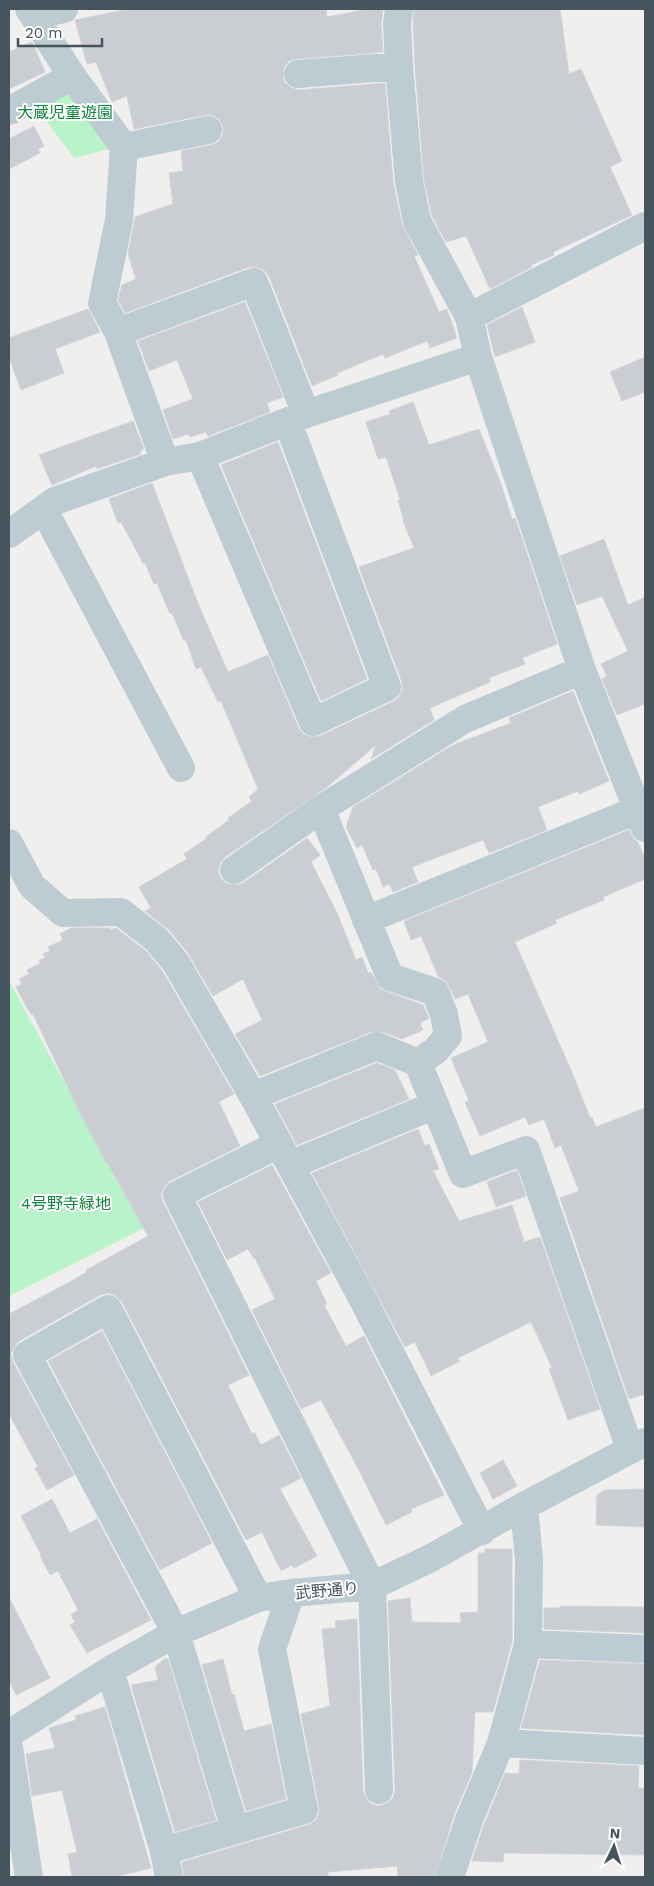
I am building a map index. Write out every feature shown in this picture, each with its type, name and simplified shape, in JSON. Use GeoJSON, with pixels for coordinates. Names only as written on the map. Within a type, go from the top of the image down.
{"type":"FeatureCollection","features":[{"type":"Feature","properties":{"kind":"street"},"geometry":{"type":"LineString","coordinates":[[64,9],[32,12],[72,76],[124,147],[119,220],[102,303],[118,332],[165,462]]}},
{"type":"Feature","properties":{"kind":"street"},"geometry":{"type":"LineString","coordinates":[[366,920],[641,819],[582,670],[478,356],[469,317],[417,221],[410,181],[399,66],[397,24],[399,9]]}},
{"type":"Feature","properties":{"kind":"street"},"geometry":{"type":"LineString","coordinates":[[298,74],[399,66]]}},
{"type":"Feature","properties":{"kind":"street"},"geometry":{"type":"LineString","coordinates":[[9,111],[72,76]]}},
{"type":"Feature","properties":{"kind":"street"},"geometry":{"type":"LineString","coordinates":[[124,147],[208,130]]}},
{"type":"Feature","properties":{"kind":"street"},"geometry":{"type":"LineString","coordinates":[[469,317],[645,226]]}},
{"type":"Feature","properties":{"kind":"street"},"geometry":{"type":"LineString","coordinates":[[118,332],[254,282],[297,418],[387,686],[313,722],[200,456]]}},
{"type":"Feature","properties":{"kind":"street"},"geometry":{"type":"LineString","coordinates":[[9,534],[55,501],[165,462],[200,456],[297,418],[478,356]]}},
{"type":"Feature","properties":{"kind":"street"},"geometry":{"type":"LineString","coordinates":[[44,510],[181,768]]}},
{"type":"Feature","properties":{"kind":"street"},"geometry":{"type":"LineString","coordinates":[[234,870],[321,809],[465,718],[582,670]]}},
{"type":"Feature","properties":{"kind":"street"},"geometry":{"type":"LineString","coordinates":[[321,809],[390,977],[435,992],[444,1014],[448,1036],[435,1052],[418,1063]]}},
{"type":"Feature","properties":{"kind":"street"},"geometry":{"type":"LineString","coordinates":[[9,843],[32,886],[63,913],[121,912],[157,940],[176,963],[253,1096],[359,1292],[482,1531]]}},
{"type":"Feature","properties":{"kind":"street"},"geometry":{"type":"LineString","coordinates":[[253,1096],[378,1046],[418,1063],[463,1174],[526,1150],[638,1445]]}},
{"type":"Feature","properties":{"kind":"street"},"geometry":{"type":"LineString","coordinates":[[379,1790],[372,1586],[177,1195],[284,1155],[435,1105]]}},
{"type":"Feature","properties":{"kind":"street"},"geometry":{"type":"LineString","coordinates":[[235,1829],[176,1633],[27,1355],[108,1309],[258,1598]]}},
{"type":"Feature","properties":{"kind":"street","name":"武野通り"},"geometry":{"type":"LineString","coordinates":[[9,1734],[110,1670],[176,1633],[258,1598],[291,1593],[372,1586],[482,1531],[524,1506],[638,1445]]}},
{"type":"Feature","properties":{"kind":"street"},"geometry":{"type":"LineString","coordinates":[[462,1877],[450,1877],[469,1820],[500,1743],[528,1644],[528,1559],[524,1506]]}},
{"type":"Feature","properties":{"kind":"street"},"geometry":{"type":"LineString","coordinates":[[110,1670],[166,1864],[235,1829],[304,1810],[272,1649],[291,1593]]}},
{"type":"Feature","properties":{"kind":"street"},"geometry":{"type":"LineString","coordinates":[[528,1644],[645,1649]]}},
{"type":"Feature","properties":{"kind":"street"},"geometry":{"type":"LineString","coordinates":[[500,1743],[645,1751]]}},
{"type":"Feature","properties":{"kind":"street"},"geometry":{"type":"LineString","coordinates":[[9,1747],[16,1840],[29,1877]]}},
{"type":"Feature","properties":{"kind":"green space","name":"大蔵児童遊園"},"geometry":{"type":"Polygon","coordinates":[[[70,83],[113,148],[74,158],[34,104],[70,83]]]}},
{"type":"Feature","properties":{"kind":"green space","name":"4号野寺緑地"},"geometry":{"type":"Polygon","coordinates":[[[9,981],[144,1228],[9,1296],[9,981]]]}},
{"type":"Feature","properties":{"kind":"building"},"geometry":{"type":"Polygon","coordinates":[[[129,9],[326,9],[327,17],[369,9],[383,9],[381,25],[383,52],[296,59],[289,61],[284,67],[283,76],[285,83],[299,90],[385,83],[393,182],[402,224],[418,255],[414,256],[439,312],[447,309],[457,338],[430,348],[427,341],[385,358],[383,354],[337,373],[338,375],[312,386],[269,276],[264,270],[257,267],[249,267],[125,313],[118,300],[122,285],[136,279],[128,254],[135,217],[173,204],[169,173],[183,171],[181,151],[211,145],[218,142],[223,135],[223,127],[219,119],[212,115],[134,129],[127,96],[112,102],[96,62],[87,64],[75,20],[129,9]]]}},
{"type":"Feature","properties":{"kind":"building"},"geometry":{"type":"Polygon","coordinates":[[[414,9],[560,9],[569,74],[581,69],[622,161],[610,167],[632,215],[553,252],[554,255],[531,265],[532,267],[490,289],[466,236],[446,242],[432,216],[424,179],[415,65],[414,9]]]}},
{"type":"Feature","properties":{"kind":"building"},"geometry":{"type":"Polygon","coordinates":[[[32,42],[45,72],[9,89],[9,52],[32,42]]]}},
{"type":"Feature","properties":{"kind":"building"},"geometry":{"type":"Polygon","coordinates":[[[34,126],[44,146],[38,149],[40,153],[9,169],[9,139],[34,126]]]}},
{"type":"Feature","properties":{"kind":"building"},"geometry":{"type":"Polygon","coordinates":[[[245,302],[283,397],[267,403],[270,412],[208,436],[206,432],[190,437],[188,434],[173,439],[163,410],[193,399],[177,360],[149,371],[138,341],[245,302]]]}},
{"type":"Feature","properties":{"kind":"building"},"geometry":{"type":"Polygon","coordinates":[[[522,307],[535,342],[495,357],[487,325],[522,307]]]}},
{"type":"Feature","properties":{"kind":"building"},"geometry":{"type":"Polygon","coordinates":[[[88,309],[100,332],[55,349],[64,373],[21,390],[9,357],[9,338],[88,309]]]}},
{"type":"Feature","properties":{"kind":"building"},"geometry":{"type":"Polygon","coordinates":[[[645,357],[645,392],[622,401],[610,372],[645,357]]]}},
{"type":"Feature","properties":{"kind":"building"},"geometry":{"type":"Polygon","coordinates":[[[413,402],[429,445],[479,429],[501,484],[512,519],[515,518],[557,644],[522,658],[525,664],[489,678],[490,682],[430,708],[434,720],[371,759],[376,745],[326,788],[225,857],[220,863],[218,871],[221,879],[227,884],[236,885],[243,883],[307,838],[320,855],[311,862],[337,913],[356,960],[362,957],[368,973],[371,972],[380,989],[423,1005],[429,1018],[420,1023],[423,1030],[402,1039],[383,1032],[371,1032],[260,1076],[235,1034],[262,1020],[243,979],[213,996],[188,953],[169,930],[145,911],[151,908],[139,887],[187,859],[184,854],[207,838],[229,820],[228,818],[252,801],[249,797],[258,789],[221,701],[218,702],[201,667],[196,669],[186,640],[184,641],[172,613],[170,614],[157,583],[154,584],[145,563],[143,563],[121,522],[118,523],[109,499],[152,483],[199,606],[228,672],[268,655],[299,729],[303,734],[311,737],[320,736],[394,701],[399,697],[402,690],[402,682],[359,567],[414,548],[403,521],[398,500],[400,499],[386,457],[378,459],[366,422],[390,414],[389,411],[413,402]]]}},
{"type":"Feature","properties":{"kind":"building"},"geometry":{"type":"Polygon","coordinates":[[[133,421],[144,449],[140,451],[141,454],[97,469],[96,466],[52,485],[39,455],[133,421]]]}},
{"type":"Feature","properties":{"kind":"building"},"geometry":{"type":"Polygon","coordinates":[[[278,442],[367,679],[321,701],[221,465],[278,442]]]}},
{"type":"Feature","properties":{"kind":"building"},"geometry":{"type":"Polygon","coordinates":[[[604,539],[628,605],[645,597],[645,704],[617,715],[602,679],[607,676],[601,664],[628,651],[602,596],[577,605],[560,556],[604,539]]]}},
{"type":"Feature","properties":{"kind":"building"},"geometry":{"type":"Polygon","coordinates":[[[573,691],[609,781],[579,794],[578,791],[538,807],[547,830],[489,853],[483,840],[412,867],[418,882],[393,892],[389,884],[383,887],[376,869],[373,870],[362,845],[357,848],[346,827],[353,807],[453,745],[511,723],[509,718],[573,691]]]}},
{"type":"Feature","properties":{"kind":"building"},"geometry":{"type":"Polygon","coordinates":[[[629,830],[638,842],[645,859],[645,879],[603,897],[604,900],[555,920],[557,923],[515,942],[590,1118],[592,1117],[596,1127],[645,1108],[645,1394],[629,1399],[560,1198],[579,1191],[561,1145],[555,1148],[544,1119],[529,1125],[525,1117],[480,1136],[465,1102],[469,1101],[451,1058],[488,1042],[468,994],[455,999],[446,981],[438,976],[421,936],[411,940],[404,921],[629,830]]]}},
{"type":"Feature","properties":{"kind":"building"},"geometry":{"type":"Polygon","coordinates":[[[71,928],[110,928],[111,930],[116,928],[146,951],[163,972],[234,1094],[219,1102],[240,1146],[170,1181],[164,1187],[161,1195],[249,1375],[228,1385],[252,1434],[254,1432],[261,1445],[279,1435],[301,1478],[280,1489],[317,1556],[294,1568],[292,1565],[281,1571],[262,1532],[246,1540],[122,1302],[116,1296],[108,1293],[100,1295],[19,1341],[11,1354],[13,1362],[74,1475],[47,1490],[35,1468],[38,1467],[9,1414],[9,1314],[66,1284],[87,1272],[86,1270],[148,1236],[106,1163],[33,1014],[28,1010],[16,987],[22,984],[19,979],[29,974],[27,970],[40,963],[39,960],[45,958],[43,954],[50,951],[48,947],[63,940],[60,934],[71,928]]]}},
{"type":"Feature","properties":{"kind":"building"},"geometry":{"type":"Polygon","coordinates":[[[377,1063],[395,1070],[409,1099],[297,1145],[275,1104],[377,1063]]]}},
{"type":"Feature","properties":{"kind":"building"},"geometry":{"type":"Polygon","coordinates":[[[418,1129],[425,1146],[429,1144],[439,1169],[433,1171],[459,1221],[512,1205],[524,1242],[540,1237],[600,1409],[568,1420],[549,1369],[552,1368],[531,1322],[458,1358],[460,1361],[431,1376],[415,1342],[405,1347],[312,1173],[418,1129]]]}},
{"type":"Feature","properties":{"kind":"building"},"geometry":{"type":"Polygon","coordinates":[[[272,1165],[331,1273],[316,1281],[327,1304],[324,1305],[346,1346],[364,1336],[444,1495],[411,1509],[412,1512],[386,1525],[321,1400],[301,1409],[252,1310],[275,1299],[255,1258],[248,1249],[227,1260],[198,1202],[272,1165]]]}},
{"type":"Feature","properties":{"kind":"building"},"geometry":{"type":"Polygon","coordinates":[[[517,1170],[526,1196],[496,1207],[487,1182],[517,1170]]]}},
{"type":"Feature","properties":{"kind":"building"},"geometry":{"type":"Polygon","coordinates":[[[102,1331],[212,1543],[160,1570],[48,1361],[102,1331]]]}},
{"type":"Feature","properties":{"kind":"building"},"geometry":{"type":"Polygon","coordinates":[[[503,1460],[517,1486],[493,1499],[480,1473],[503,1460]]]}},
{"type":"Feature","properties":{"kind":"building"},"geometry":{"type":"Polygon","coordinates":[[[645,1489],[645,1527],[596,1525],[597,1495],[605,1490],[645,1489]]]}},
{"type":"Feature","properties":{"kind":"building"},"geometry":{"type":"Polygon","coordinates":[[[52,1499],[70,1533],[97,1519],[151,1620],[87,1653],[70,1625],[75,1622],[71,1615],[78,1610],[58,1571],[50,1575],[21,1516],[52,1499]]]}},
{"type":"Feature","properties":{"kind":"building"},"geometry":{"type":"Polygon","coordinates":[[[485,1549],[512,1549],[512,1642],[493,1712],[475,1712],[472,1772],[454,1815],[435,1877],[398,1877],[397,1866],[328,1872],[328,1877],[184,1877],[182,1862],[308,1825],[315,1821],[319,1815],[301,1714],[330,1706],[322,1629],[336,1628],[335,1621],[357,1619],[363,1791],[371,1804],[379,1806],[393,1798],[395,1789],[388,1601],[410,1598],[412,1622],[461,1623],[460,1613],[478,1612],[478,1553],[485,1553],[485,1549]]]}},
{"type":"Feature","properties":{"kind":"building"},"geometry":{"type":"Polygon","coordinates":[[[9,1597],[50,1678],[16,1695],[9,1680],[9,1597]]]}},
{"type":"Feature","properties":{"kind":"building"},"geometry":{"type":"Polygon","coordinates":[[[560,1606],[645,1607],[645,1633],[544,1629],[544,1608],[560,1608],[560,1606]]]}},
{"type":"Feature","properties":{"kind":"building"},"geometry":{"type":"Polygon","coordinates":[[[165,1658],[168,1659],[216,1820],[175,1832],[131,1685],[158,1680],[155,1667],[165,1658]]]}},
{"type":"Feature","properties":{"kind":"building"},"geometry":{"type":"Polygon","coordinates":[[[223,1659],[244,1731],[271,1724],[286,1799],[246,1811],[202,1665],[223,1659]]]}},
{"type":"Feature","properties":{"kind":"building"},"geometry":{"type":"Polygon","coordinates":[[[540,1660],[645,1664],[645,1735],[521,1728],[540,1660]]]}},
{"type":"Feature","properties":{"kind":"building"},"geometry":{"type":"Polygon","coordinates":[[[105,1707],[151,1868],[114,1877],[72,1877],[68,1854],[77,1852],[62,1790],[32,1796],[26,1754],[55,1748],[49,1728],[76,1720],[75,1716],[105,1707]]]}},
{"type":"Feature","properties":{"kind":"building"},"geometry":{"type":"Polygon","coordinates":[[[520,1760],[639,1766],[638,1788],[645,1788],[645,1855],[504,1853],[503,1862],[472,1861],[505,1773],[519,1774],[520,1760]]]}}]}
